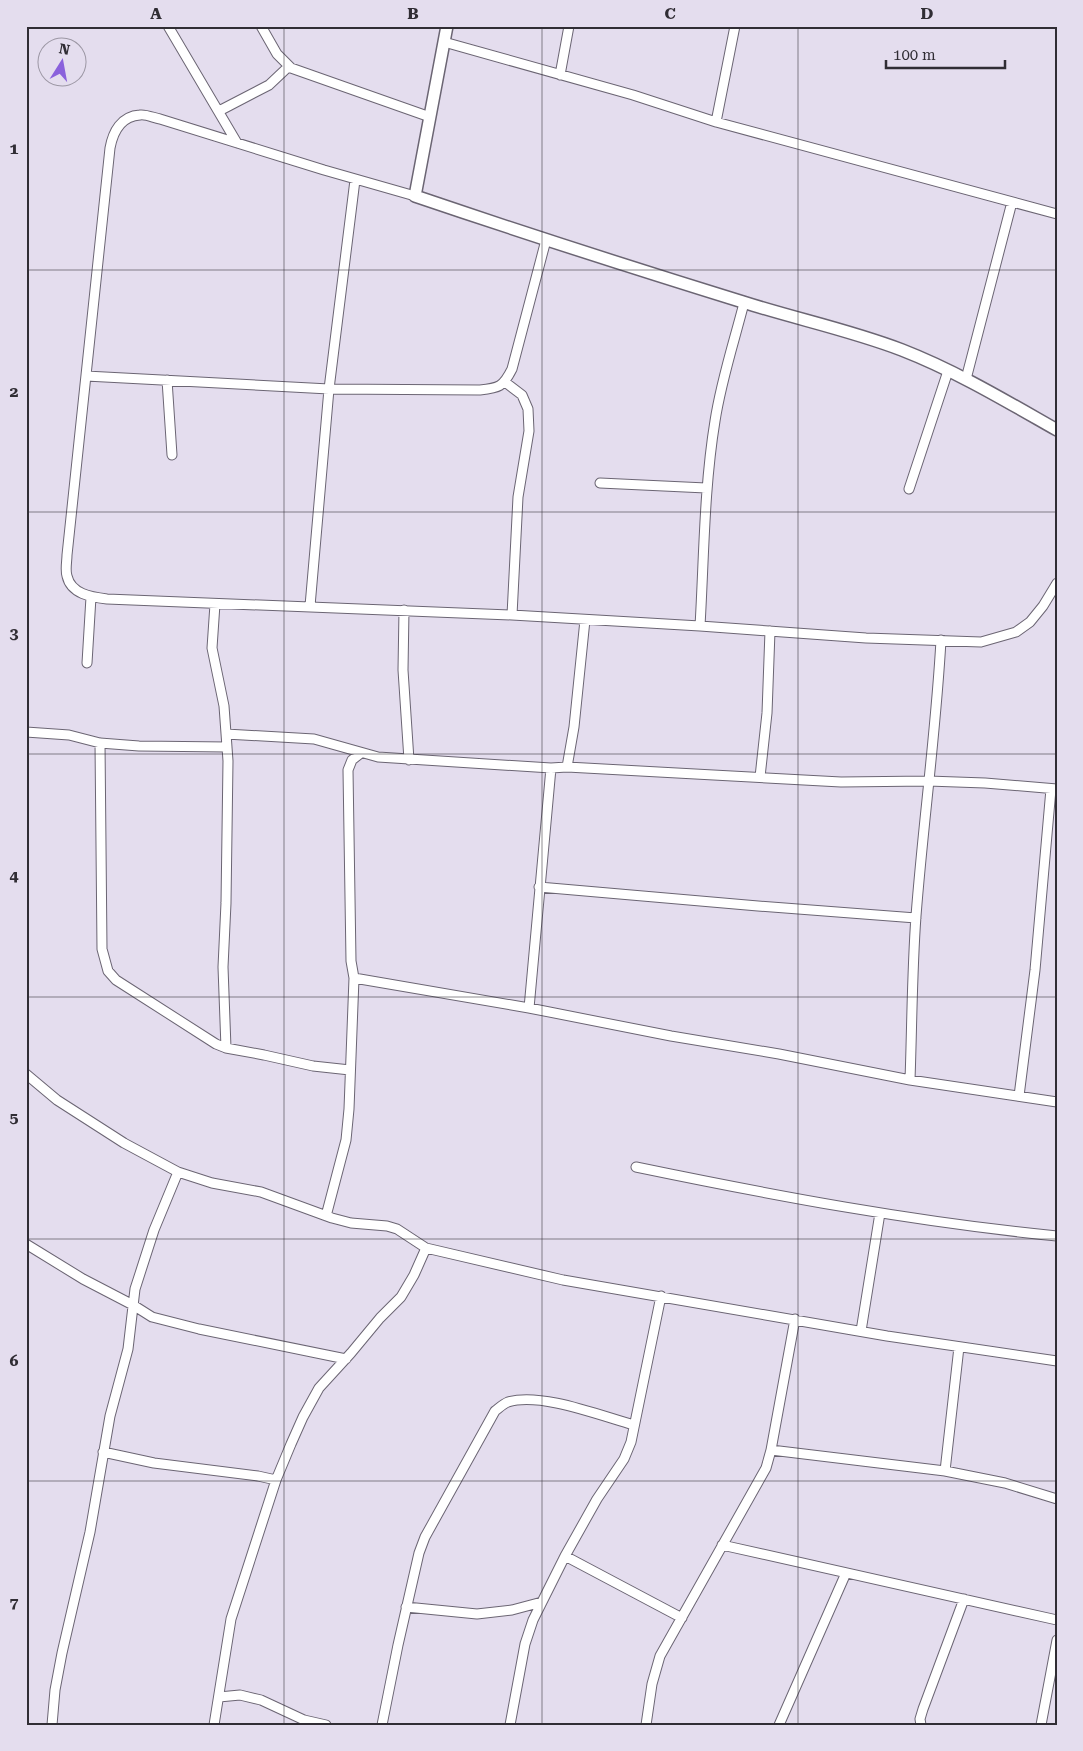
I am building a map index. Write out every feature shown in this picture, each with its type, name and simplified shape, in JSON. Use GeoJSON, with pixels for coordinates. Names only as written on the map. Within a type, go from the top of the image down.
{"type":"FeatureCollection","features":[{"type":"Feature","properties":{"kind":"street"},"geometry":{"type":"LineString","coordinates":[[168,26],[237,143]]}},
{"type":"Feature","properties":{"kind":"street"},"geometry":{"type":"LineString","coordinates":[[261,26],[276,54],[291,68],[430,116]]}},
{"type":"Feature","properties":{"kind":"street"},"geometry":{"type":"LineString","coordinates":[[415,196],[447,26]]}},
{"type":"Feature","properties":{"kind":"street"},"geometry":{"type":"LineString","coordinates":[[560,76],[569,26]]}},
{"type":"Feature","properties":{"kind":"street"},"geometry":{"type":"LineString","coordinates":[[716,122],[735,26]]}},
{"type":"Feature","properties":{"kind":"street"},"geometry":{"type":"LineString","coordinates":[[444,42],[633,95],[716,122],[1057,214]]}},
{"type":"Feature","properties":{"kind":"street"},"geometry":{"type":"LineString","coordinates":[[218,112],[269,85],[287,68],[291,68]]}},
{"type":"Feature","properties":{"kind":"street"},"geometry":{"type":"LineString","coordinates":[[1057,430],[966,379],[902,350],[821,324],[744,303],[415,196],[355,180],[160,119],[140,115],[126,119],[120,124],[113,134],[109,156],[67,555],[67,577],[77,591],[91,597],[215,604],[310,606],[512,615],[866,638],[981,642],[1016,632],[1030,622],[1043,606],[1057,583]]}},
{"type":"Feature","properties":{"kind":"street"},"geometry":{"type":"LineString","coordinates":[[310,606],[329,389],[355,180]]}},
{"type":"Feature","properties":{"kind":"street"},"geometry":{"type":"LineString","coordinates":[[966,379],[1012,202]]}},
{"type":"Feature","properties":{"kind":"street"},"geometry":{"type":"LineString","coordinates":[[86,376],[329,389],[480,390],[494,388],[506,382],[512,369],[546,240]]}},
{"type":"Feature","properties":{"kind":"street"},"geometry":{"type":"LineString","coordinates":[[700,626],[706,488],[720,393],[744,303]]}},
{"type":"Feature","properties":{"kind":"street"},"geometry":{"type":"LineString","coordinates":[[909,489],[948,371]]}},
{"type":"Feature","properties":{"kind":"street"},"geometry":{"type":"LineString","coordinates":[[168,380],[172,455]]}},
{"type":"Feature","properties":{"kind":"street"},"geometry":{"type":"LineString","coordinates":[[506,382],[522,395],[528,409],[529,431],[518,497],[512,615]]}},
{"type":"Feature","properties":{"kind":"street"},"geometry":{"type":"LineString","coordinates":[[600,483],[706,488]]}},
{"type":"Feature","properties":{"kind":"street"},"geometry":{"type":"LineString","coordinates":[[88,663],[91,597]]}},
{"type":"Feature","properties":{"kind":"street"},"geometry":{"type":"LineString","coordinates":[[215,604],[212,648],[224,706],[228,747],[227,876],[223,967],[226,1048]]}},
{"type":"Feature","properties":{"kind":"street"},"geometry":{"type":"LineString","coordinates":[[404,610],[402,670],[408,760]]}},
{"type":"Feature","properties":{"kind":"street"},"geometry":{"type":"LineString","coordinates":[[567,767],[574,727],[585,620]]}},
{"type":"Feature","properties":{"kind":"street"},"geometry":{"type":"LineString","coordinates":[[760,777],[767,713],[770,631]]}},
{"type":"Feature","properties":{"kind":"street"},"geometry":{"type":"LineString","coordinates":[[910,1080],[916,918],[928,781],[938,702],[941,640]]}},
{"type":"Feature","properties":{"kind":"street"},"geometry":{"type":"LineString","coordinates":[[26,732],[69,735],[100,743],[177,747],[228,747]]}},
{"type":"Feature","properties":{"kind":"street"},"geometry":{"type":"LineString","coordinates":[[226,734],[314,739],[378,757],[408,760],[841,782],[928,781],[985,783],[1054,789],[1035,970],[1019,1096]]}},
{"type":"Feature","properties":{"kind":"street"},"geometry":{"type":"LineString","coordinates":[[100,743],[102,948],[108,971],[116,980],[216,1044],[226,1048],[264,1054],[308,1065],[350,1070]]}},
{"type":"Feature","properties":{"kind":"street"},"geometry":{"type":"LineString","coordinates":[[326,1216],[346,1140],[354,978],[351,961],[348,770],[352,760],[361,753]]}},
{"type":"Feature","properties":{"kind":"street"},"geometry":{"type":"LineString","coordinates":[[529,1008],[551,768]]}},
{"type":"Feature","properties":{"kind":"street"},"geometry":{"type":"LineString","coordinates":[[539,887],[916,918]]}},
{"type":"Feature","properties":{"kind":"street"},"geometry":{"type":"LineString","coordinates":[[354,978],[529,1008],[910,1080],[1057,1102]]}},
{"type":"Feature","properties":{"kind":"street"},"geometry":{"type":"LineString","coordinates":[[26,1074],[56,1100],[124,1143],[178,1172],[212,1183],[261,1192],[326,1216],[351,1223],[387,1226],[398,1229],[426,1248],[563,1280],[861,1331],[1057,1361]]}},
{"type":"Feature","properties":{"kind":"street"},"geometry":{"type":"LineString","coordinates":[[636,1167],[880,1214],[985,1229],[1057,1236]]}},
{"type":"Feature","properties":{"kind":"street"},"geometry":{"type":"LineString","coordinates":[[52,1725],[55,1690],[62,1653],[90,1532],[115,1398],[128,1349],[135,1289],[154,1230],[178,1172]]}},
{"type":"Feature","properties":{"kind":"street"},"geometry":{"type":"LineString","coordinates":[[861,1331],[880,1214]]}},
{"type":"Feature","properties":{"kind":"street"},"geometry":{"type":"LineString","coordinates":[[26,1244],[83,1279],[152,1317],[199,1329],[346,1359]]}},
{"type":"Feature","properties":{"kind":"street"},"geometry":{"type":"LineString","coordinates":[[214,1725],[231,1619],[276,1480],[303,1417],[319,1388],[380,1318],[401,1297],[414,1275],[426,1248]]}},
{"type":"Feature","properties":{"kind":"street"},"geometry":{"type":"LineString","coordinates":[[510,1725],[525,1644],[533,1620],[565,1556],[597,1499],[624,1459],[631,1442],[661,1296]]}},
{"type":"Feature","properties":{"kind":"street"},"geometry":{"type":"LineString","coordinates":[[646,1725],[656,1668],[660,1656],[766,1468],[795,1320]]}},
{"type":"Feature","properties":{"kind":"street"},"geometry":{"type":"LineString","coordinates":[[945,1471],[959,1347]]}},
{"type":"Feature","properties":{"kind":"street"},"geometry":{"type":"LineString","coordinates":[[382,1725],[419,1553],[425,1537],[496,1411],[506,1403],[520,1400],[540,1400],[634,1426]]}},
{"type":"Feature","properties":{"kind":"street"},"geometry":{"type":"LineString","coordinates":[[771,1450],[945,1471],[1005,1483],[1057,1499]]}},
{"type":"Feature","properties":{"kind":"street"},"geometry":{"type":"LineString","coordinates":[[104,1452],[154,1463],[276,1480]]}},
{"type":"Feature","properties":{"kind":"street"},"geometry":{"type":"LineString","coordinates":[[722,1544],[1057,1620]]}},
{"type":"Feature","properties":{"kind":"street"},"geometry":{"type":"LineString","coordinates":[[565,1556],[682,1618]]}},
{"type":"Feature","properties":{"kind":"street"},"geometry":{"type":"LineString","coordinates":[[779,1725],[846,1573]]}},
{"type":"Feature","properties":{"kind":"street"},"geometry":{"type":"LineString","coordinates":[[920,1725],[923,1709],[964,1598]]}},
{"type":"Feature","properties":{"kind":"street"},"geometry":{"type":"LineString","coordinates":[[406,1607],[477,1614],[512,1610],[542,1602]]}},
{"type":"Feature","properties":{"kind":"street"},"geometry":{"type":"LineString","coordinates":[[1041,1725],[1057,1640]]}},
{"type":"Feature","properties":{"kind":"street"},"geometry":{"type":"LineString","coordinates":[[219,1697],[240,1695],[261,1700],[300,1722],[326,1725]]}}]}
